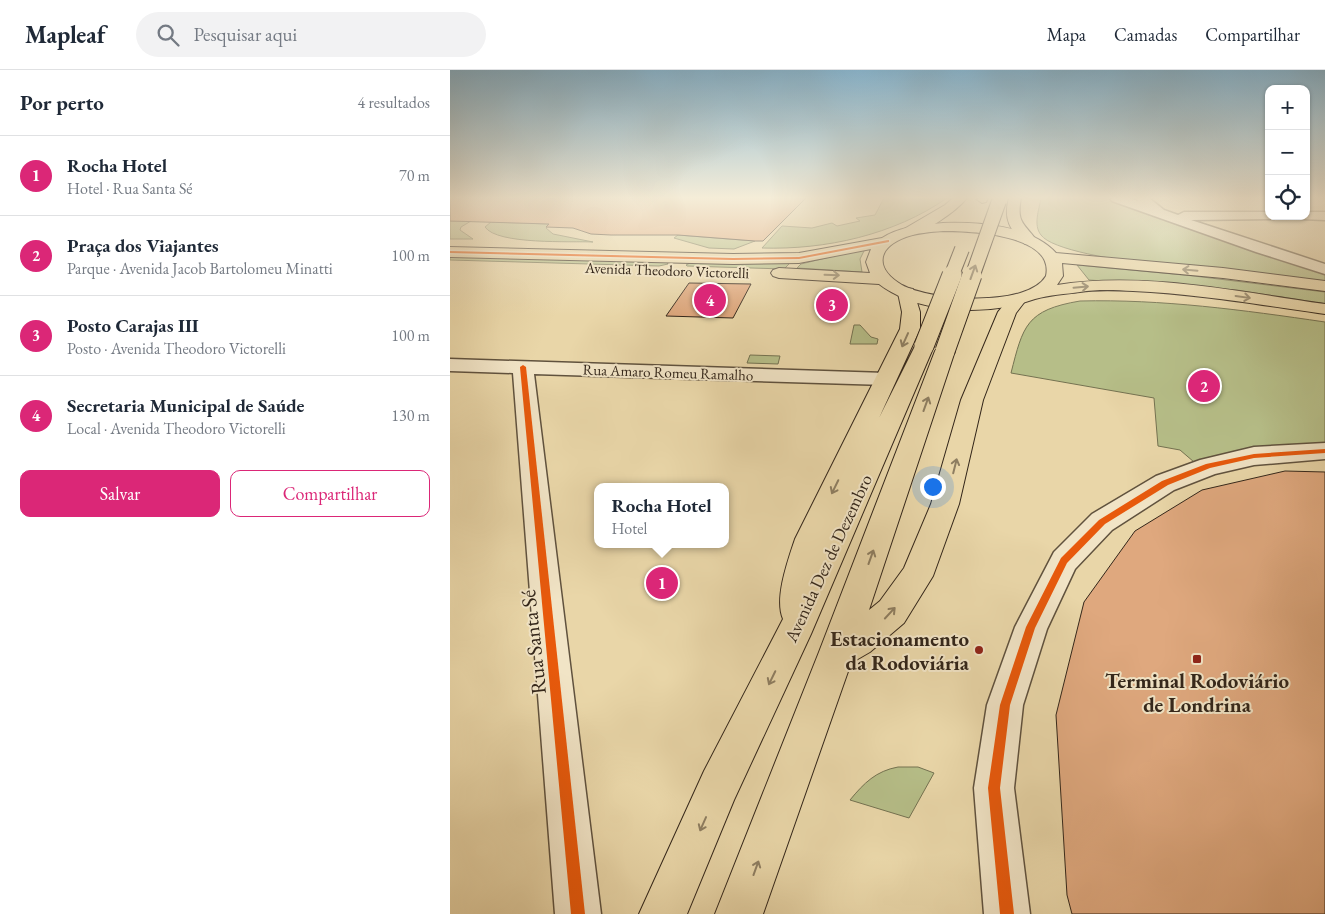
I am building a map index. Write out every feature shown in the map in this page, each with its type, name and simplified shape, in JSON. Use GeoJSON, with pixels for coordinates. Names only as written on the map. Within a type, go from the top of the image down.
{"type":"FeatureCollection","features":[{"type":"Feature","properties":{"kind":"main road","name":"Avenida Theodoro Victorelli"},"geometry":{"type":"LineString","coordinates":[[450,252],[733,259],[799,258],[888,241],[896,237]]}},
{"type":"Feature","properties":{"kind":"main road","name":"Avenida Dez de Dezembro"},"geometry":{"type":"LineString","coordinates":[[739,914],[837,652],[969,237]]}},
{"type":"Feature","properties":{"kind":"main road","name":"Avenida Dez de Dezembro"},"geometry":{"type":"LineString","coordinates":[[663,914],[719,786],[987,237]]}},
{"type":"Feature","properties":{"kind":"main road"},"geometry":{"type":"LineString","coordinates":[[837,652],[858,640],[892,612],[917,576],[945,504],[972,400],[1007,312],[1025,297],[1047,286],[1054,277],[1056,267],[1051,257],[1043,249],[1021,237]]}},
{"type":"Feature","properties":{"kind":"main road"},"geometry":{"type":"LineString","coordinates":[[1026,237],[1030,241]]}},
{"type":"Feature","properties":{"kind":"main road"},"geometry":{"type":"LineString","coordinates":[[888,241],[875,255],[873,263],[876,271],[883,279],[907,293],[950,303],[973,304],[1083,286],[1133,286],[1213,293],[1325,309]]}},
{"type":"Feature","properties":{"kind":"main road"},"geometry":{"type":"LineString","coordinates":[[1051,257],[1325,286]]}},
{"type":"Feature","properties":{"kind":"main road","name":"Avenida Theodoro Victorelli"},"geometry":{"type":"LineString","coordinates":[[450,264],[784,274],[883,279]]}},
{"type":"Feature","properties":{"kind":"main road"},"geometry":{"type":"LineString","coordinates":[[794,634],[802,565],[810,539],[910,329],[911,312],[907,293]]}},
{"type":"Feature","properties":{"kind":"street"},"geometry":{"type":"LineString","coordinates":[[1227,237],[1325,269]]}},
{"type":"Feature","properties":{"kind":"street","name":"Rua Amaro Romeu Ramalho"},"geometry":{"type":"LineString","coordinates":[[450,364],[886,380]]}},
{"type":"Feature","properties":{"kind":"street","name":"Rua Santa Sé"},"geometry":{"type":"LineString","coordinates":[[523,367],[578,914]]}},
{"type":"Feature","properties":{"kind":"street"},"geometry":{"type":"LineString","coordinates":[[1007,914],[994,788],[1006,705],[1031,627],[1064,561],[1102,522],[1165,483],[1209,466],[1247,457],[1325,451]]}},
{"type":"Feature","properties":{"kind":"green space"},"geometry":{"type":"Polygon","coordinates":[[[450,237],[471,237],[473,239],[450,239],[450,237]]]}},
{"type":"Feature","properties":{"kind":"green space"},"geometry":{"type":"Polygon","coordinates":[[[507,237],[570,237],[593,242],[536,241],[507,237]]]}},
{"type":"Feature","properties":{"kind":"green space"},"geometry":{"type":"Polygon","coordinates":[[[709,237],[755,241],[734,249],[709,248],[674,238],[709,237]]]}},
{"type":"Feature","properties":{"kind":"green space"},"geometry":{"type":"Polygon","coordinates":[[[772,237],[860,237],[810,246],[762,248],[772,237]]]}},
{"type":"Feature","properties":{"kind":"green space"},"geometry":{"type":"Polygon","coordinates":[[[1045,237],[1223,237],[1325,273],[1325,281],[1221,272],[1128,261],[1088,254],[1057,245],[1045,237]]]}},
{"type":"Feature","properties":{"kind":"green space"},"geometry":{"type":"Polygon","coordinates":[[[865,249],[860,259],[862,272],[797,268],[801,264],[865,249]]]}},
{"type":"Feature","properties":{"kind":"green space"},"geometry":{"type":"Polygon","coordinates":[[[450,256],[666,262],[668,264],[659,266],[450,260],[450,256]]]}},
{"type":"Feature","properties":{"kind":"green space"},"geometry":{"type":"Polygon","coordinates":[[[690,263],[790,263],[784,269],[686,265],[690,263]]]}},
{"type":"Feature","properties":{"kind":"green space"},"geometry":{"type":"Polygon","coordinates":[[[1077,265],[1194,276],[1325,292],[1325,304],[1237,290],[1089,280],[1077,265]]]}},
{"type":"Feature","properties":{"kind":"green space"},"geometry":{"type":"Polygon","coordinates":[[[1080,301],[1172,304],[1325,322],[1325,447],[1230,454],[1194,462],[1180,450],[1158,446],[1154,398],[1011,373],[1019,343],[1030,323],[1048,309],[1080,301]]]}},
{"type":"Feature","properties":{"kind":"green space"},"geometry":{"type":"Polygon","coordinates":[[[854,325],[860,325],[871,337],[878,339],[877,344],[850,344],[854,325]]]}},
{"type":"Feature","properties":{"kind":"green space"},"geometry":{"type":"Polygon","coordinates":[[[750,355],[780,356],[778,364],[747,363],[750,355]]]}},
{"type":"Feature","properties":{"kind":"green space"},"geometry":{"type":"Polygon","coordinates":[[[898,767],[918,767],[934,773],[909,818],[850,800],[871,779],[883,771],[898,767]]]}},
{"type":"Feature","properties":{"kind":"building"},"geometry":{"type":"Polygon","coordinates":[[[709,237],[767,237],[763,241],[709,237]]]}},
{"type":"Feature","properties":{"kind":"building"},"geometry":{"type":"Polygon","coordinates":[[[689,283],[751,284],[733,318],[666,316],[689,283]]]}},
{"type":"Feature","properties":{"kind":"building","name":"Terminal Rodoviário de Londrina"},"geometry":{"type":"Polygon","coordinates":[[[1285,471],[1325,472],[1325,914],[1072,914],[1067,895],[1056,715],[1084,602],[1135,531],[1202,490],[1285,471]]]}},
{"type":"Feature","properties":{"kind":"cycle path"},"geometry":{"type":"LineString","coordinates":[[450,252],[733,259],[799,258],[888,241]]}},
{"type":"Feature","properties":{"kind":"cycle path"},"geometry":{"type":"LineString","coordinates":[[523,367],[578,914]]}},
{"type":"Feature","properties":{"kind":"cycle path"},"geometry":{"type":"LineString","coordinates":[[1007,914],[994,788],[1005,705],[1031,627],[1064,561],[1102,522],[1165,483],[1209,466],[1254,456],[1325,451]]}},
{"type":"Feature","properties":{"kind":"place","name":"Secretaria Municipal de Saúde"},"geometry":{"type":"Point","coordinates":[710,300]}},
{"type":"Feature","properties":{"kind":"place","name":"Posto Carajas III"},"geometry":{"type":"Point","coordinates":[832,305]}},
{"type":"Feature","properties":{"kind":"place","name":"Praça dos Viajantes"},"geometry":{"type":"Point","coordinates":[1204,386]}},
{"type":"Feature","properties":{"kind":"place","name":"Rocha Hotel"},"geometry":{"type":"Point","coordinates":[662,583]}},
{"type":"Feature","properties":{"kind":"place","name":"Estacionamento da Rodoviária"},"geometry":{"type":"Point","coordinates":[979,650]}},
{"type":"Feature","properties":{"kind":"place","name":"Terminal Rodoviário de Londrina"},"geometry":{"type":"Point","coordinates":[1197,659]}}]}
